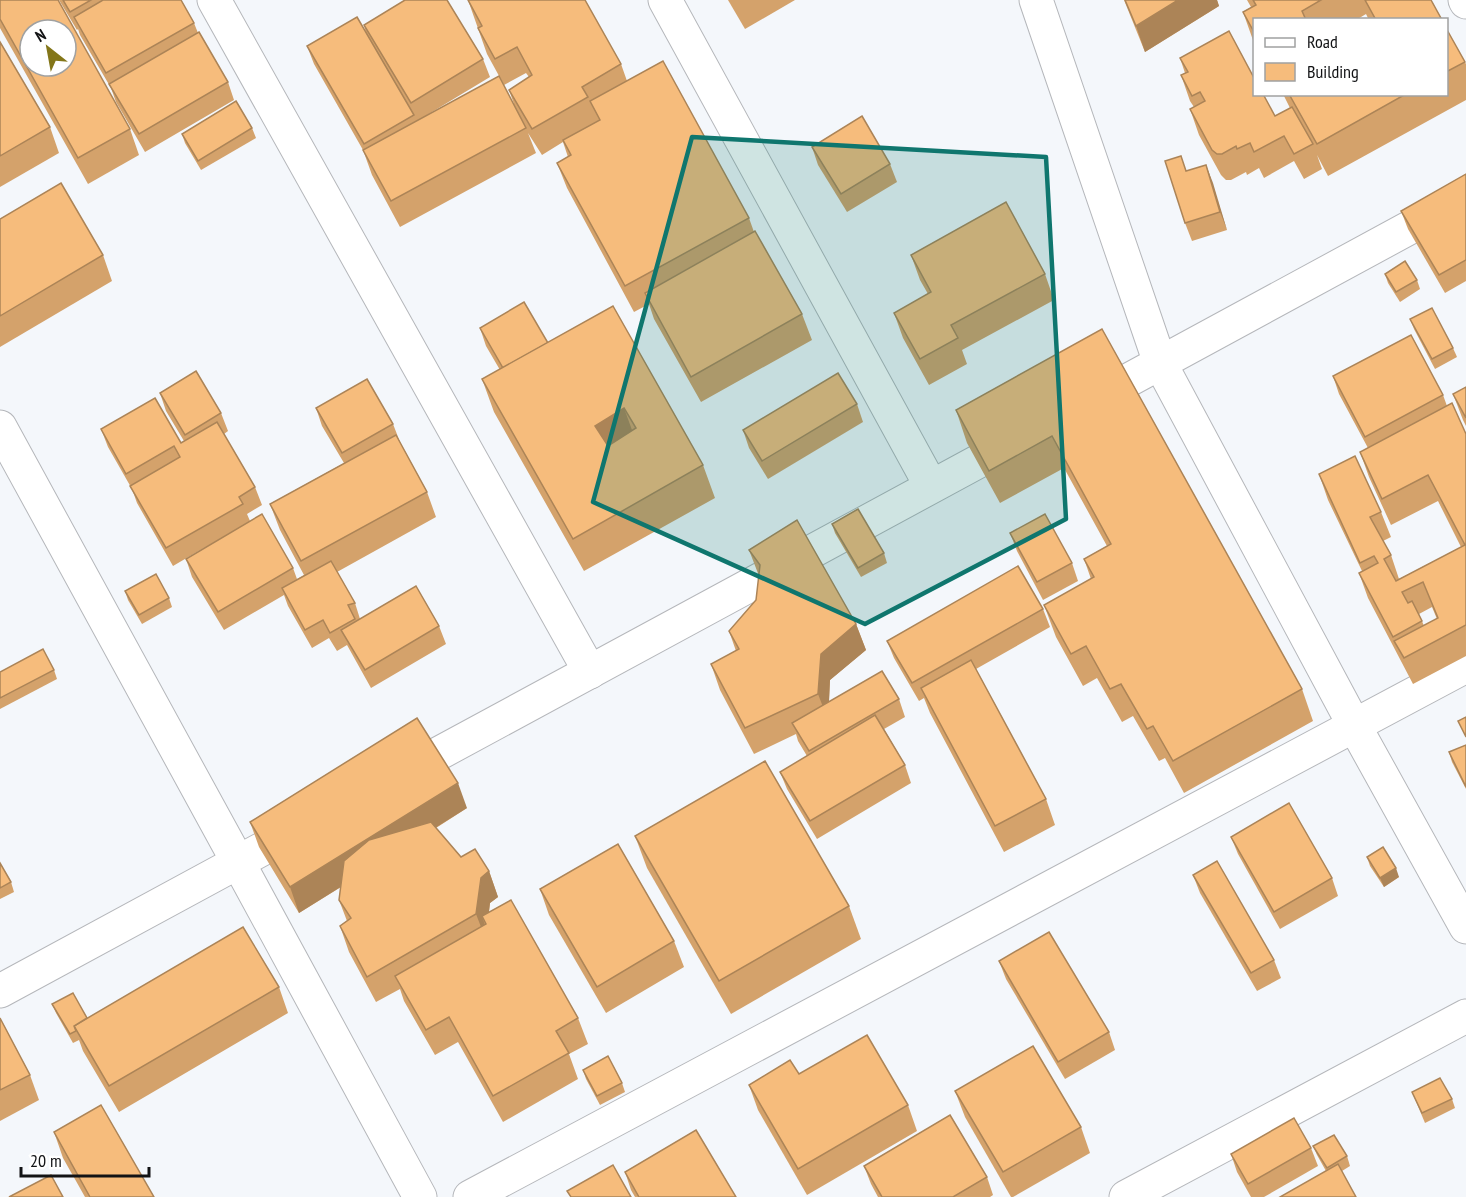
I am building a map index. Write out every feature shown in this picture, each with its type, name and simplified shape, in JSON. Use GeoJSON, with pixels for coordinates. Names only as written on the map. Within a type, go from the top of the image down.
{"type":"FeatureCollection","features":[{"type":"Feature","properties":{"kind":"street"},"geometry":{"type":"LineString","coordinates":[[214,0],[590,672]]}},
{"type":"Feature","properties":{"kind":"street"},"geometry":{"type":"LineString","coordinates":[[665,0],[931,486]]}},
{"type":"Feature","properties":{"kind":"street"},"geometry":{"type":"LineString","coordinates":[[1036,0],[1160,363],[1354,725],[1466,927]]}},
{"type":"Feature","properties":{"kind":"street"},"geometry":{"type":"LineString","coordinates":[[373,789],[1466,197]]}},
{"type":"Feature","properties":{"kind":"street"},"geometry":{"type":"LineString","coordinates":[[0,427],[420,1197]]}},
{"type":"Feature","properties":{"kind":"street"},"geometry":{"type":"LineString","coordinates":[[470,1197],[1466,666]]}},
{"type":"Feature","properties":{"kind":"street"},"geometry":{"type":"LineString","coordinates":[[0,991],[321,817]]}},
{"type":"Feature","properties":{"kind":"street"},"geometry":{"type":"LineString","coordinates":[[1126,1197],[1466,1016]]}},
{"type":"Feature","properties":{"kind":"highlighted area"},"geometry":{"type":"Polygon","coordinates":[[[692,137],[1046,157],[1066,519],[865,624],[593,502],[692,137]]]}},
{"type":"Feature","properties":{"kind":"building"},"geometry":{"type":"Polygon","coordinates":[[[0,0],[58,0],[68,18],[18,18],[18,51],[0,19],[0,0]]]}},
{"type":"Feature","properties":{"kind":"building"},"geometry":{"type":"Polygon","coordinates":[[[63,0],[91,0],[70,12],[63,0]]]}},
{"type":"Feature","properties":{"kind":"building"},"geometry":{"type":"Polygon","coordinates":[[[103,0],[181,0],[194,23],[106,73],[78,24],[78,18],[74,17],[103,0]]]}},
{"type":"Feature","properties":{"kind":"building"},"geometry":{"type":"Polygon","coordinates":[[[405,0],[447,0],[483,59],[411,103],[364,25],[405,0]]]}},
{"type":"Feature","properties":{"kind":"building"},"geometry":{"type":"Polygon","coordinates":[[[468,0],[585,0],[621,64],[582,87],[588,97],[532,129],[509,90],[532,75],[517,47],[495,59],[478,28],[482,26],[468,0]]]}},
{"type":"Feature","properties":{"kind":"building"},"geometry":{"type":"Polygon","coordinates":[[[1125,0],[1178,0],[1136,26],[1125,0]]]}},
{"type":"Feature","properties":{"kind":"building"},"geometry":{"type":"Polygon","coordinates":[[[1253,0],[1321,0],[1302,11],[1305,18],[1253,18],[1253,30],[1243,12],[1256,5],[1253,0]]]}},
{"type":"Feature","properties":{"kind":"building"},"geometry":{"type":"Polygon","coordinates":[[[1365,0],[1431,0],[1441,18],[1375,18],[1365,0]]]}},
{"type":"Feature","properties":{"kind":"building"},"geometry":{"type":"Polygon","coordinates":[[[357,17],[414,115],[364,144],[307,46],[357,17]]]}},
{"type":"Feature","properties":{"kind":"building"},"geometry":{"type":"Polygon","coordinates":[[[1229,31],[1253,76],[1253,96],[1264,96],[1275,116],[1292,107],[1313,144],[1294,154],[1284,136],[1254,152],[1250,143],[1217,154],[1212,150],[1190,109],[1205,101],[1200,92],[1192,96],[1181,75],[1188,72],[1180,58],[1229,31]]]}},
{"type":"Feature","properties":{"kind":"building"},"geometry":{"type":"Polygon","coordinates":[[[199,32],[228,82],[139,134],[109,84],[199,32]]]}},
{"type":"Feature","properties":{"kind":"building"},"geometry":{"type":"Polygon","coordinates":[[[1448,32],[1465,62],[1448,71],[1448,32]]]}},
{"type":"Feature","properties":{"kind":"building"},"geometry":{"type":"Polygon","coordinates":[[[78,36],[130,129],[78,158],[33,78],[78,78],[78,36]]]}},
{"type":"Feature","properties":{"kind":"building"},"geometry":{"type":"Polygon","coordinates":[[[0,42],[18,73],[18,78],[21,78],[50,127],[0,156],[0,42]]]}},
{"type":"Feature","properties":{"kind":"building"},"geometry":{"type":"Polygon","coordinates":[[[663,61],[749,218],[625,286],[557,163],[571,155],[563,140],[600,120],[590,101],[663,61]]]}},
{"type":"Feature","properties":{"kind":"building"},"geometry":{"type":"Polygon","coordinates":[[[499,76],[526,128],[391,201],[363,150],[499,76]]]}},
{"type":"Feature","properties":{"kind":"building"},"geometry":{"type":"Polygon","coordinates":[[[1290,96],[1402,96],[1317,144],[1290,96]]]}},
{"type":"Feature","properties":{"kind":"building"},"geometry":{"type":"Polygon","coordinates":[[[236,101],[252,128],[198,161],[182,134],[236,101]]]}},
{"type":"Feature","properties":{"kind":"building"},"geometry":{"type":"Polygon","coordinates":[[[862,116],[890,164],[841,194],[812,147],[862,116]]]}},
{"type":"Feature","properties":{"kind":"building"},"geometry":{"type":"Polygon","coordinates":[[[1181,156],[1186,171],[1206,165],[1220,212],[1185,223],[1165,161],[1181,156]]]}},
{"type":"Feature","properties":{"kind":"building"},"geometry":{"type":"Polygon","coordinates":[[[1466,174],[1466,260],[1439,275],[1401,211],[1466,174]]]}},
{"type":"Feature","properties":{"kind":"building"},"geometry":{"type":"Polygon","coordinates":[[[61,183],[103,255],[0,316],[0,219],[61,183]]]}},
{"type":"Feature","properties":{"kind":"building"},"geometry":{"type":"Polygon","coordinates":[[[1006,202],[1045,274],[951,325],[958,338],[920,359],[894,313],[931,292],[911,255],[1006,202]]]}},
{"type":"Feature","properties":{"kind":"building"},"geometry":{"type":"Polygon","coordinates":[[[755,231],[802,314],[691,377],[645,293],[755,231]]]}},
{"type":"Feature","properties":{"kind":"building"},"geometry":{"type":"Polygon","coordinates":[[[1405,261],[1417,280],[1396,292],[1385,274],[1405,261]]]}},
{"type":"Feature","properties":{"kind":"building"},"geometry":{"type":"Polygon","coordinates":[[[524,302],[548,343],[503,368],[480,328],[524,302]]]}},
{"type":"Feature","properties":{"kind":"building"},"geometry":{"type":"Polygon","coordinates":[[[613,306],[703,465],[573,539],[482,379],[613,306]],[[624,408],[595,426],[608,446],[636,428],[624,408]]]}},
{"type":"Feature","properties":{"kind":"building"},"geometry":{"type":"Polygon","coordinates":[[[1432,308],[1453,348],[1432,359],[1410,319],[1432,308]]]}},
{"type":"Feature","properties":{"kind":"building"},"geometry":{"type":"Polygon","coordinates":[[[1102,329],[1302,689],[1173,761],[1153,726],[1147,729],[1121,684],[1110,689],[1086,646],[1071,654],[1044,605],[1094,577],[1084,559],[1111,544],[1052,436],[989,471],[956,410],[1102,329]]]}},
{"type":"Feature","properties":{"kind":"building"},"geometry":{"type":"Polygon","coordinates":[[[1411,335],[1443,395],[1365,437],[1333,376],[1411,335]]]}},
{"type":"Feature","properties":{"kind":"building"},"geometry":{"type":"Polygon","coordinates":[[[196,371],[221,413],[185,435],[160,393],[196,371]]]}},
{"type":"Feature","properties":{"kind":"building"},"geometry":{"type":"Polygon","coordinates":[[[838,373],[857,404],[762,461],[743,430],[838,373]]]}},
{"type":"Feature","properties":{"kind":"building"},"geometry":{"type":"Polygon","coordinates":[[[367,379],[393,424],[342,453],[316,408],[367,379]]]}},
{"type":"Feature","properties":{"kind":"building"},"geometry":{"type":"Polygon","coordinates":[[[1466,387],[1466,418],[1453,394],[1466,387]]]}},
{"type":"Feature","properties":{"kind":"building"},"geometry":{"type":"Polygon","coordinates":[[[155,398],[181,443],[217,422],[255,487],[239,497],[243,504],[166,548],[130,486],[180,457],[174,446],[126,474],[101,429],[155,398]]]}},
{"type":"Feature","properties":{"kind":"building"},"geometry":{"type":"Polygon","coordinates":[[[1452,403],[1466,434],[1466,625],[1404,658],[1394,641],[1438,618],[1423,582],[1402,592],[1408,603],[1412,601],[1422,621],[1393,637],[1359,573],[1378,563],[1374,556],[1360,563],[1319,474],[1355,456],[1381,512],[1370,517],[1391,555],[1384,559],[1396,581],[1465,545],[1428,475],[1382,499],[1360,452],[1452,403]]]}},
{"type":"Feature","properties":{"kind":"building"},"geometry":{"type":"Polygon","coordinates":[[[396,435],[427,492],[301,561],[270,504],[396,435]]]}},
{"type":"Feature","properties":{"kind":"building"},"geometry":{"type":"Polygon","coordinates":[[[858,509],[884,553],[858,568],[832,524],[858,509]]]}},
{"type":"Feature","properties":{"kind":"building"},"geometry":{"type":"Polygon","coordinates":[[[262,514],[293,568],[218,612],[186,559],[262,514]]]}},
{"type":"Feature","properties":{"kind":"building"},"geometry":{"type":"Polygon","coordinates":[[[1045,514],[1072,563],[1037,582],[1010,533],[1045,514]]]}},
{"type":"Feature","properties":{"kind":"building"},"geometry":{"type":"Polygon","coordinates":[[[797,520],[856,624],[821,654],[818,694],[745,728],[711,664],[739,649],[729,631],[756,600],[760,565],[749,550],[797,520]]]}},
{"type":"Feature","properties":{"kind":"building"},"geometry":{"type":"Polygon","coordinates":[[[331,561],[355,603],[348,605],[355,619],[330,633],[323,620],[305,630],[282,588],[331,561]]]}},
{"type":"Feature","properties":{"kind":"building"},"geometry":{"type":"Polygon","coordinates":[[[1018,566],[1043,609],[912,683],[887,641],[1018,566]]]}},
{"type":"Feature","properties":{"kind":"building"},"geometry":{"type":"Polygon","coordinates":[[[156,574],[169,598],[139,615],[125,591],[156,574]]]}},
{"type":"Feature","properties":{"kind":"building"},"geometry":{"type":"Polygon","coordinates":[[[416,586],[439,626],[365,670],[341,630],[416,586]]]}},
{"type":"Feature","properties":{"kind":"building"},"geometry":{"type":"Polygon","coordinates":[[[43,649],[54,670],[0,698],[0,672],[43,649]]]}},
{"type":"Feature","properties":{"kind":"building"},"geometry":{"type":"Polygon","coordinates":[[[971,660],[1046,799],[995,826],[921,688],[971,660]]]}},
{"type":"Feature","properties":{"kind":"building"},"geometry":{"type":"Polygon","coordinates":[[[882,671],[899,699],[809,751],[792,723],[882,671]]]}},
{"type":"Feature","properties":{"kind":"building"},"geometry":{"type":"Polygon","coordinates":[[[875,715],[905,765],[810,821],[780,772],[875,715]]]}},
{"type":"Feature","properties":{"kind":"building"},"geometry":{"type":"Polygon","coordinates":[[[1466,717],[1466,737],[1458,721],[1466,717]]]}},
{"type":"Feature","properties":{"kind":"building"},"geometry":{"type":"Polygon","coordinates":[[[417,718],[458,783],[290,887],[250,822],[417,718]]]}},
{"type":"Feature","properties":{"kind":"building"},"geometry":{"type":"Polygon","coordinates":[[[1466,745],[1466,787],[1449,752],[1466,745]]]}},
{"type":"Feature","properties":{"kind":"building"},"geometry":{"type":"Polygon","coordinates":[[[765,761],[849,906],[719,981],[635,836],[765,761]]]}},
{"type":"Feature","properties":{"kind":"building"},"geometry":{"type":"Polygon","coordinates":[[[1289,803],[1332,878],[1274,912],[1231,837],[1289,803]]]}},
{"type":"Feature","properties":{"kind":"building"},"geometry":{"type":"Polygon","coordinates":[[[431,822],[461,857],[475,849],[489,871],[481,878],[476,914],[367,977],[340,926],[351,918],[339,900],[344,861],[369,840],[431,822]]]}},
{"type":"Feature","properties":{"kind":"building"},"geometry":{"type":"Polygon","coordinates":[[[618,844],[674,941],[597,987],[540,889],[618,844]]]}},
{"type":"Feature","properties":{"kind":"building"},"geometry":{"type":"Polygon","coordinates":[[[1383,847],[1396,868],[1380,878],[1367,857],[1383,847]]]}},
{"type":"Feature","properties":{"kind":"building"},"geometry":{"type":"Polygon","coordinates":[[[1217,861],[1274,960],[1251,973],[1193,875],[1217,861]]]}},
{"type":"Feature","properties":{"kind":"building"},"geometry":{"type":"Polygon","coordinates":[[[0,863],[11,882],[0,888],[0,863]]]}},
{"type":"Feature","properties":{"kind":"building"},"geometry":{"type":"Polygon","coordinates":[[[511,900],[578,1018],[556,1031],[569,1053],[493,1096],[449,1017],[426,1030],[395,976],[486,924],[482,916],[511,900]]]}},
{"type":"Feature","properties":{"kind":"building"},"geometry":{"type":"Polygon","coordinates":[[[243,927],[279,987],[109,1086],[74,1026],[243,927]]]}},
{"type":"Feature","properties":{"kind":"building"},"geometry":{"type":"Polygon","coordinates":[[[1049,932],[1109,1032],[1058,1062],[999,961],[1049,932]]]}},
{"type":"Feature","properties":{"kind":"building"},"geometry":{"type":"Polygon","coordinates":[[[73,993],[87,1018],[74,1026],[76,1031],[70,1034],[52,1004],[73,993]]]}},
{"type":"Feature","properties":{"kind":"building"},"geometry":{"type":"Polygon","coordinates":[[[0,1018],[30,1075],[0,1090],[0,1018]]]}},
{"type":"Feature","properties":{"kind":"building"},"geometry":{"type":"Polygon","coordinates":[[[867,1035],[908,1105],[798,1169],[749,1085],[790,1060],[799,1074],[867,1035]]]}},
{"type":"Feature","properties":{"kind":"building"},"geometry":{"type":"Polygon","coordinates":[[[1033,1046],[1081,1127],[1003,1172],[955,1091],[1033,1046]]]}},
{"type":"Feature","properties":{"kind":"building"},"geometry":{"type":"Polygon","coordinates":[[[608,1056],[622,1083],[597,1096],[583,1070],[608,1056]]]}},
{"type":"Feature","properties":{"kind":"building"},"geometry":{"type":"Polygon","coordinates":[[[1440,1078],[1452,1099],[1422,1113],[1412,1092],[1440,1078]]]}},
{"type":"Feature","properties":{"kind":"building"},"geometry":{"type":"Polygon","coordinates":[[[101,1105],[154,1197],[90,1197],[54,1132],[101,1105]]]}},
{"type":"Feature","properties":{"kind":"building"},"geometry":{"type":"Polygon","coordinates":[[[950,1115],[987,1177],[953,1197],[882,1197],[864,1166],[950,1115]]]}},
{"type":"Feature","properties":{"kind":"building"},"geometry":{"type":"Polygon","coordinates":[[[1294,1118],[1311,1148],[1248,1184],[1231,1154],[1294,1118]]]}},
{"type":"Feature","properties":{"kind":"building"},"geometry":{"type":"Polygon","coordinates":[[[696,1130],[736,1197],[639,1197],[625,1172],[696,1130]]]}},
{"type":"Feature","properties":{"kind":"building"},"geometry":{"type":"Polygon","coordinates":[[[1334,1135],[1347,1156],[1327,1168],[1313,1146],[1334,1135]]]}},
{"type":"Feature","properties":{"kind":"building"},"geometry":{"type":"Polygon","coordinates":[[[1338,1164],[1356,1197],[1280,1197],[1338,1164]]]}},
{"type":"Feature","properties":{"kind":"building"},"geometry":{"type":"Polygon","coordinates":[[[613,1165],[631,1197],[571,1197],[567,1191],[613,1165]]]}},
{"type":"Feature","properties":{"kind":"building"},"geometry":{"type":"Polygon","coordinates":[[[51,1175],[63,1197],[9,1197],[51,1175]]]}}]}
